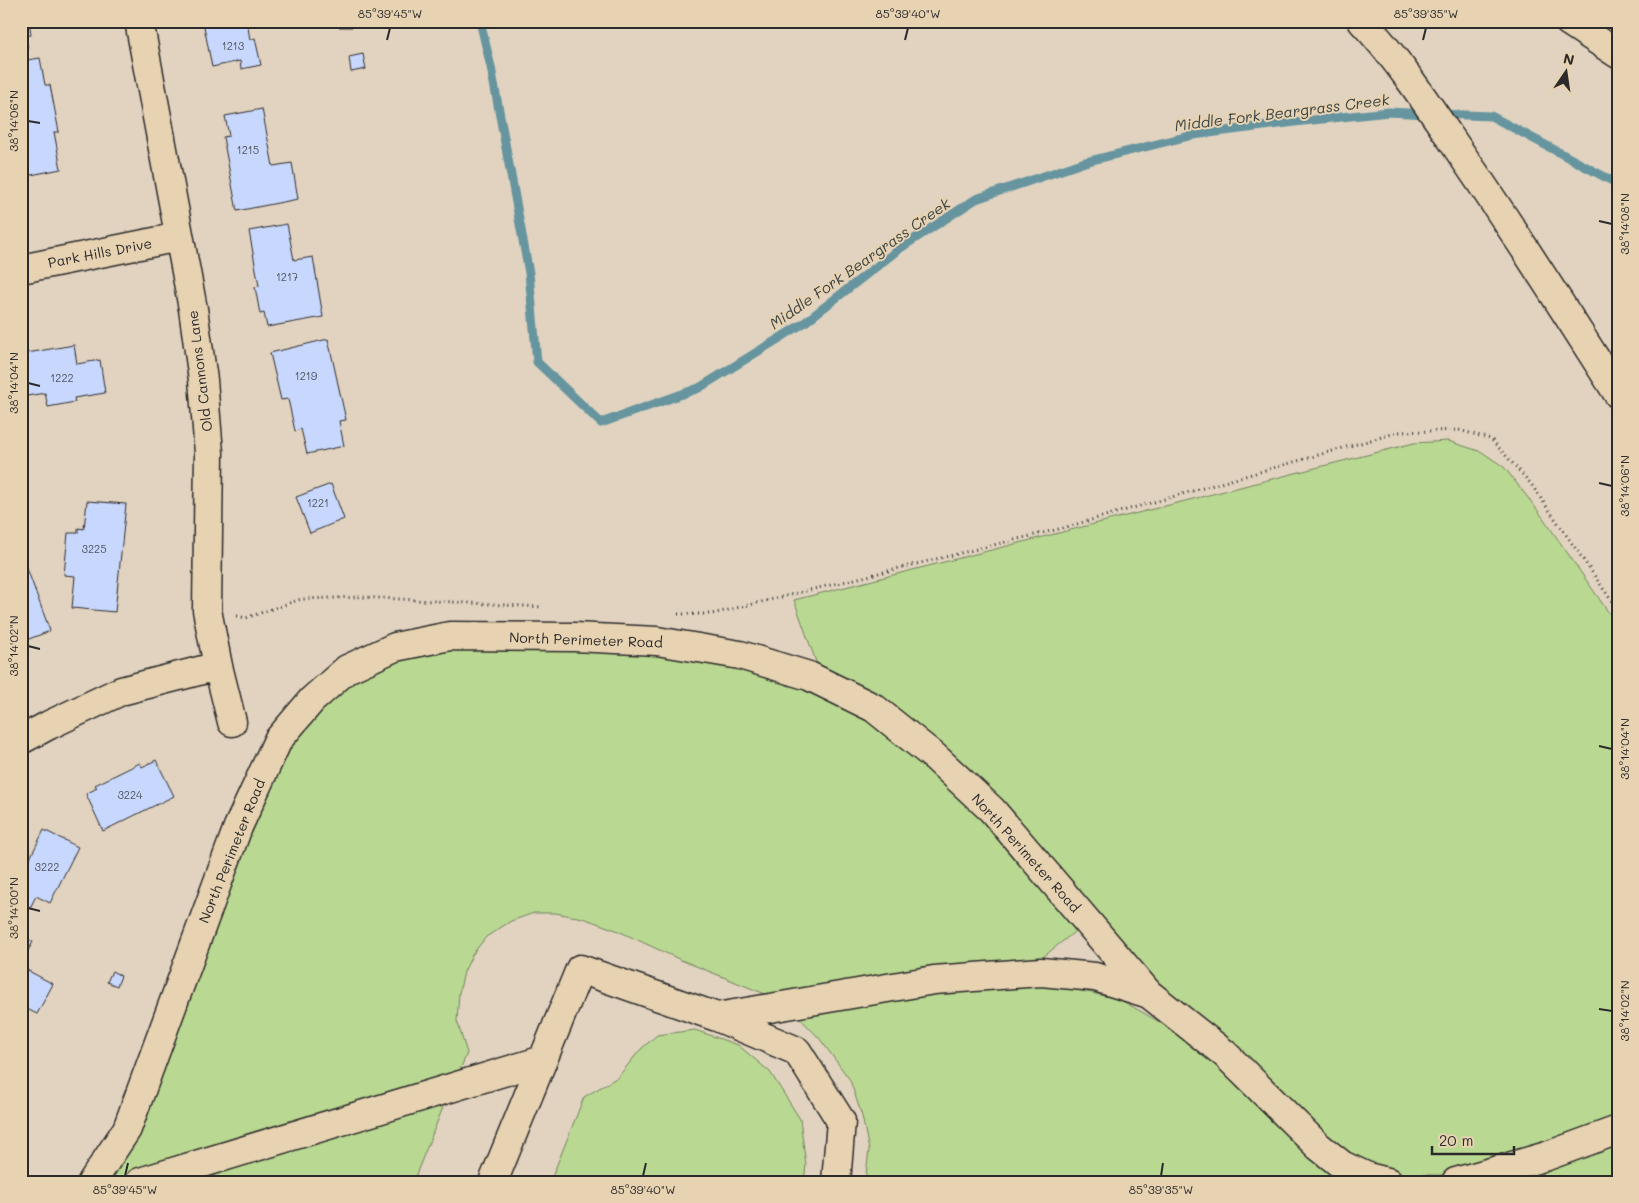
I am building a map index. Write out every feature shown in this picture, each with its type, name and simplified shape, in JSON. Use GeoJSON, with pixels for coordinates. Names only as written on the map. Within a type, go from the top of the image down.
{"type":"FeatureCollection","features":[{"type":"Feature","properties":{"kind":"main road","name":"Old Cannons Lane"},"geometry":{"type":"LineString","coordinates":[[139,21],[193,309],[203,380],[209,453],[206,610],[232,722]]}},
{"type":"Feature","properties":{"kind":"main road"},"geometry":{"type":"LineString","coordinates":[[1568,21],[1618,54]]}},
{"type":"Feature","properties":{"kind":"main road"},"geometry":{"type":"LineString","coordinates":[[1368,28],[1432,111],[1498,207],[1618,394]]}},
{"type":"Feature","properties":{"kind":"main road","name":"Park Hills Drive"},"geometry":{"type":"LineString","coordinates":[[21,269],[179,237]]}},
{"type":"Feature","properties":{"kind":"main road","name":"North Perimeter Road"},"geometry":{"type":"LineString","coordinates":[[92,1182],[127,1129],[238,827],[278,740],[312,700],[347,669],[395,647],[450,636],[574,637],[657,641],[740,655],[810,676],[874,708],[936,757],[992,810],[1149,994],[1225,1054],[1324,1151],[1342,1165],[1368,1177],[1388,1182]]}},
{"type":"Feature","properties":{"kind":"main road"},"geometry":{"type":"LineString","coordinates":[[21,740],[49,724],[121,691],[218,666]]}},
{"type":"Feature","properties":{"kind":"main road"},"geometry":{"type":"LineString","coordinates":[[493,1182],[580,969],[717,1017],[797,1051],[841,1121],[836,1182]]}},
{"type":"Feature","properties":{"kind":"main road"},"geometry":{"type":"LineString","coordinates":[[717,1017],[934,980],[1041,972],[1095,977],[1149,994]]}},
{"type":"Feature","properties":{"kind":"main road"},"geometry":{"type":"LineString","coordinates":[[140,1182],[543,1060]]}},
{"type":"Feature","properties":{"kind":"main road"},"geometry":{"type":"LineString","coordinates":[[1456,1182],[1547,1156],[1618,1130]]}},
{"type":"Feature","properties":{"kind":"path"},"geometry":{"type":"LineString","coordinates":[[675,614],[712,614],[1062,528],[1398,432],[1459,430],[1491,439],[1498,446],[1530,484],[1618,610]]}},
{"type":"Feature","properties":{"kind":"path"},"geometry":{"type":"LineString","coordinates":[[206,610],[246,618],[301,599],[362,597],[545,607]]}},
{"type":"Feature","properties":{"kind":"green space"},"geometry":{"type":"Polygon","coordinates":[[[1448,441],[1482,452],[1504,467],[1539,512],[1618,626],[1618,1121],[1485,1167],[1439,1175],[1402,1174],[1367,1165],[1332,1146],[1265,1076],[1144,971],[1074,894],[820,673],[794,600],[1414,443],[1448,441]]]}},
{"type":"Feature","properties":{"kind":"green space"},"geometry":{"type":"Polygon","coordinates":[[[452,646],[625,647],[783,675],[893,733],[982,810],[1078,929],[1033,965],[775,998],[681,960],[616,930],[583,918],[555,913],[534,913],[511,921],[486,937],[472,955],[464,972],[459,993],[457,1021],[467,1053],[458,1075],[198,1154],[114,1182],[103,1182],[238,845],[289,737],[365,669],[452,646]]]}},
{"type":"Feature","properties":{"kind":"green space"},"geometry":{"type":"Polygon","coordinates":[[[1050,984],[1119,999],[1184,1036],[1248,1092],[1301,1149],[1342,1182],[865,1182],[869,1150],[862,1116],[850,1080],[820,1039],[793,1011],[999,985],[1050,984]]]}},
{"type":"Feature","properties":{"kind":"green space"},"geometry":{"type":"Polygon","coordinates":[[[695,1030],[738,1045],[770,1072],[800,1119],[806,1165],[804,1182],[550,1182],[584,1097],[618,1077],[640,1050],[657,1035],[695,1030]]]}},
{"type":"Feature","properties":{"kind":"green space"},"geometry":{"type":"Polygon","coordinates":[[[448,1095],[413,1182],[165,1182],[448,1095]]]}},
{"type":"Feature","properties":{"kind":"green space"},"geometry":{"type":"Polygon","coordinates":[[[1618,1139],[1618,1182],[1491,1182],[1618,1139]]]}},
{"type":"Feature","properties":{"kind":"building"},"geometry":{"type":"Polygon","coordinates":[[[21,21],[29,21],[31,35],[25,36],[28,48],[21,50],[21,21]]]}},
{"type":"Feature","properties":{"kind":"building"},"geometry":{"type":"Polygon","coordinates":[[[203,21],[247,21],[250,40],[255,38],[261,65],[241,69],[240,61],[212,67],[203,21]]]}},
{"type":"Feature","properties":{"kind":"building"},"geometry":{"type":"Polygon","coordinates":[[[339,21],[352,21],[352,27],[339,27],[339,21]]]}},
{"type":"Feature","properties":{"kind":"building"},"geometry":{"type":"Polygon","coordinates":[[[363,54],[366,69],[351,72],[349,57],[363,54]]]}},
{"type":"Feature","properties":{"kind":"building"},"geometry":{"type":"Polygon","coordinates":[[[40,58],[45,85],[50,85],[59,132],[54,132],[61,169],[21,177],[21,61],[40,58]]]}},
{"type":"Feature","properties":{"kind":"building"},"geometry":{"type":"Polygon","coordinates":[[[262,109],[273,166],[292,163],[298,199],[237,211],[223,137],[229,136],[225,116],[262,109]]]}},
{"type":"Feature","properties":{"kind":"building"},"geometry":{"type":"Polygon","coordinates":[[[287,224],[294,260],[313,257],[323,317],[267,327],[264,313],[260,314],[255,287],[259,286],[249,231],[287,224]]]}},
{"type":"Feature","properties":{"kind":"building"},"geometry":{"type":"Polygon","coordinates":[[[328,339],[346,420],[339,421],[344,446],[307,454],[301,429],[295,431],[288,399],[281,400],[270,353],[328,339]]]}},
{"type":"Feature","properties":{"kind":"building"},"geometry":{"type":"Polygon","coordinates":[[[74,345],[77,364],[100,360],[105,393],[74,398],[75,402],[48,407],[45,393],[21,397],[21,354],[74,345]]]}},
{"type":"Feature","properties":{"kind":"building"},"geometry":{"type":"Polygon","coordinates":[[[331,484],[344,519],[310,533],[296,497],[331,484]]]}},
{"type":"Feature","properties":{"kind":"building"},"geometry":{"type":"Polygon","coordinates":[[[87,501],[126,504],[115,612],[72,608],[75,576],[64,575],[68,533],[78,533],[78,528],[84,529],[87,501]]]}},
{"type":"Feature","properties":{"kind":"building"},"geometry":{"type":"Polygon","coordinates":[[[21,559],[24,560],[50,631],[21,642],[21,559]]]}},
{"type":"Feature","properties":{"kind":"building"},"geometry":{"type":"Polygon","coordinates":[[[156,760],[174,796],[103,831],[86,794],[97,788],[95,785],[140,763],[142,767],[156,760]]]}},
{"type":"Feature","properties":{"kind":"building"},"geometry":{"type":"Polygon","coordinates":[[[44,830],[78,847],[50,903],[36,896],[26,916],[21,913],[21,876],[44,830]]]}},
{"type":"Feature","properties":{"kind":"building"},"geometry":{"type":"Polygon","coordinates":[[[21,936],[33,942],[21,963],[21,936]]]}},
{"type":"Feature","properties":{"kind":"building"},"geometry":{"type":"Polygon","coordinates":[[[25,969],[53,984],[37,1014],[21,1006],[21,971],[23,972],[25,969]]]}},
{"type":"Feature","properties":{"kind":"building"},"geometry":{"type":"Polygon","coordinates":[[[112,971],[121,976],[117,986],[107,982],[112,971]]]}},
{"type":"Feature","properties":{"kind":"waterway","name":"Middle Fork Beargrass Creek"},"geometry":{"type":"LineString","coordinates":[[480,21],[491,67],[529,273],[537,362],[601,423],[699,388],[804,323],[899,249],[976,199],[1085,162],[1193,135],[1389,112],[1427,114]]}},
{"type":"Feature","properties":{"kind":"waterway","name":"Middle Fork Beargrass Creek"},"geometry":{"type":"LineString","coordinates":[[1440,114],[1491,116],[1618,184]]}}]}
